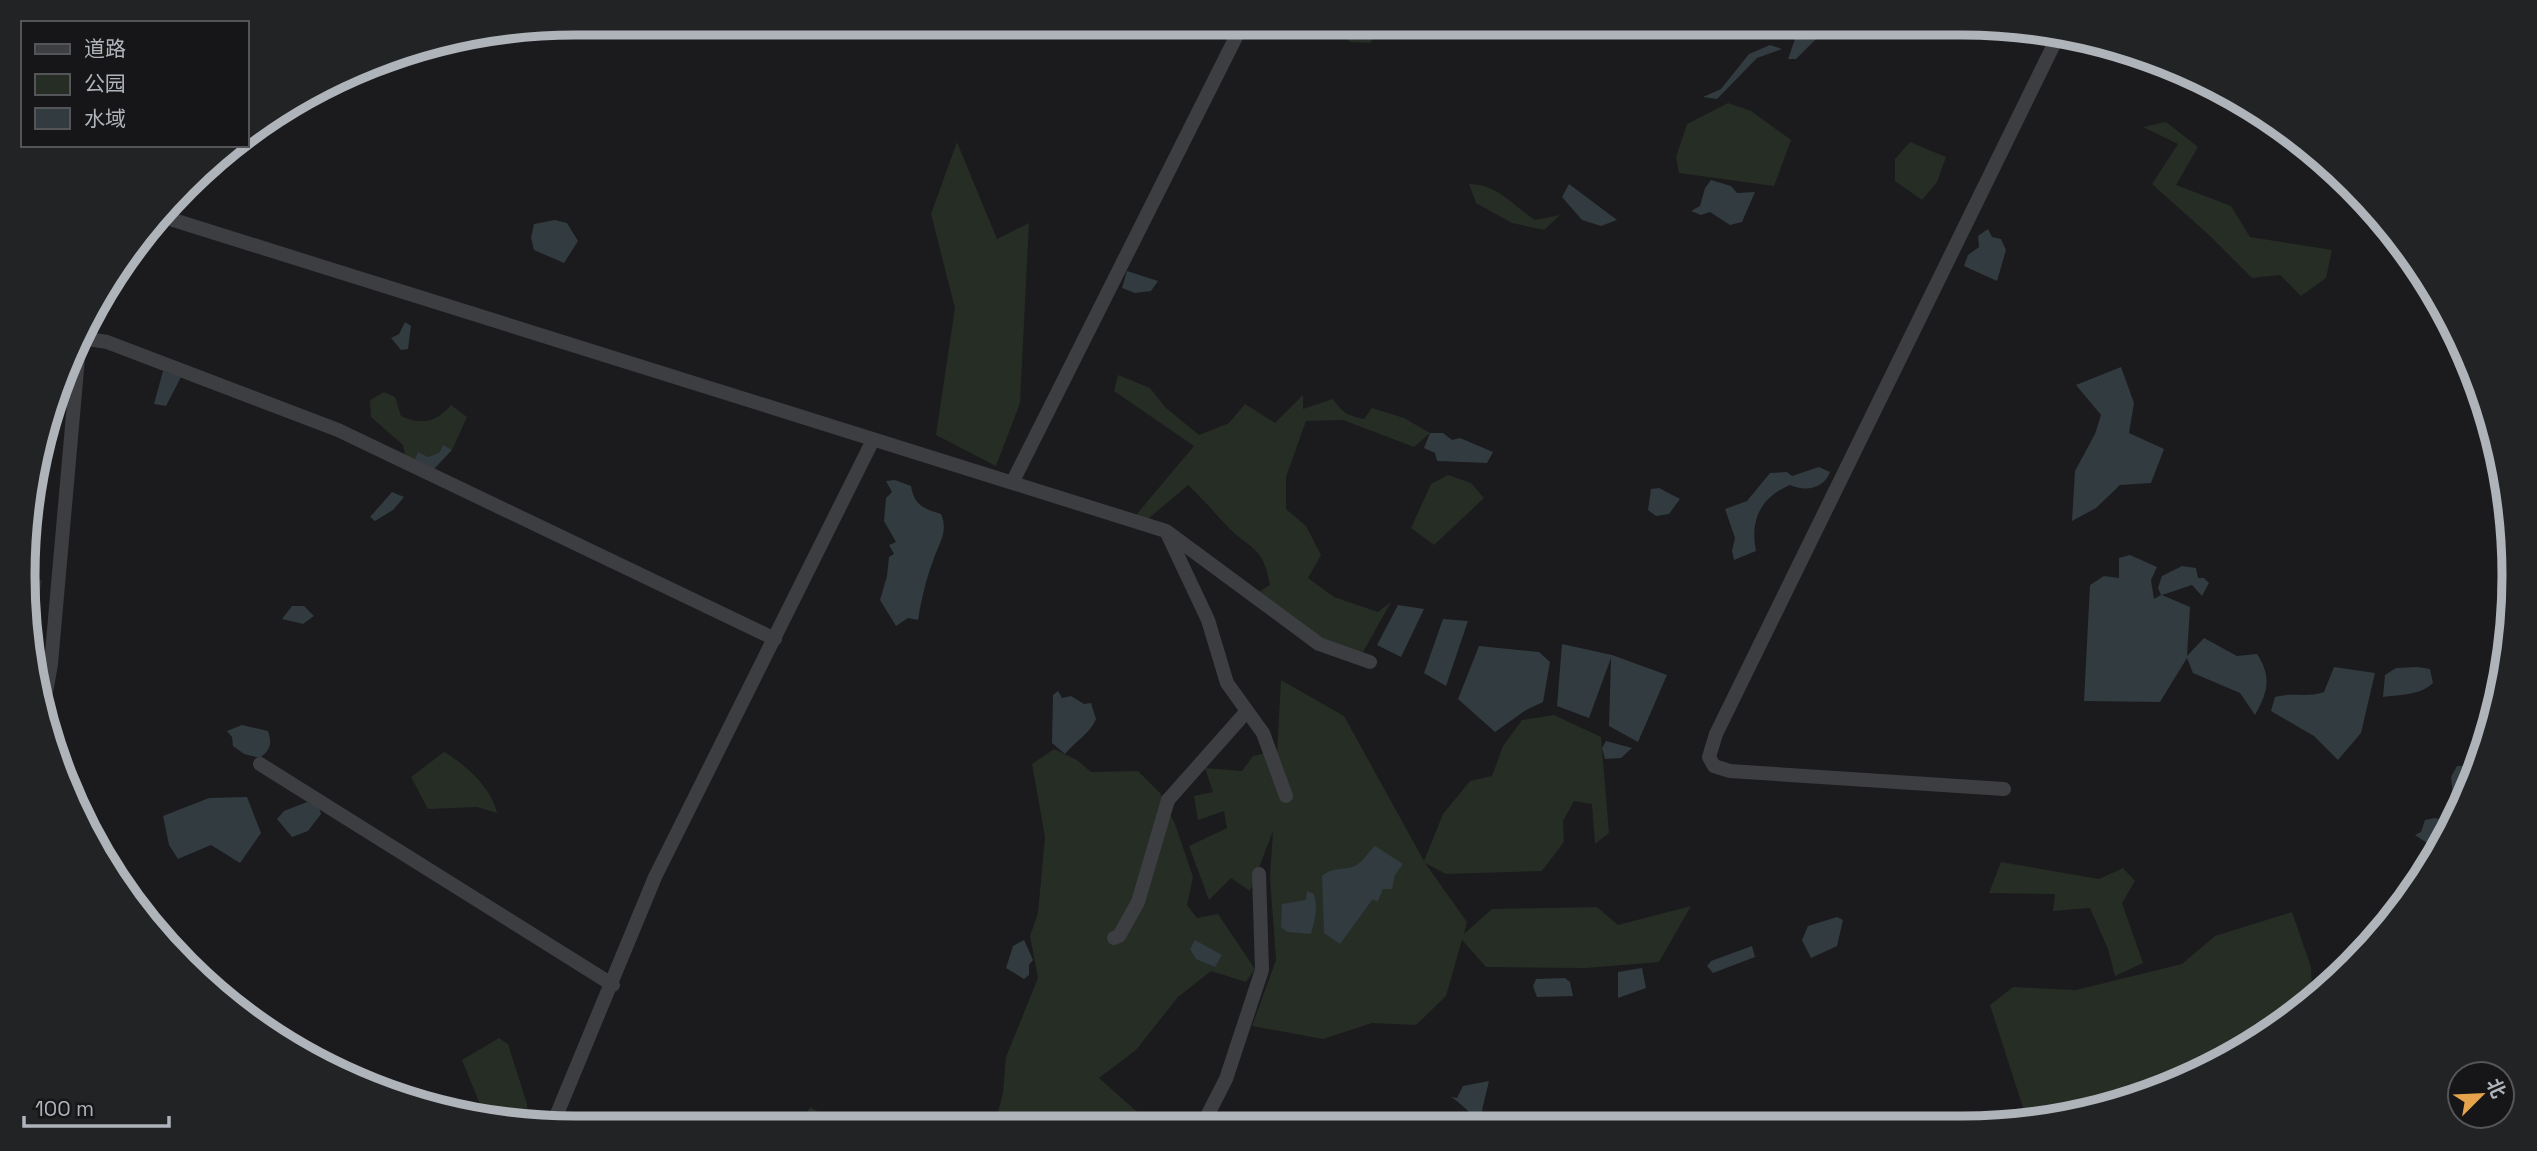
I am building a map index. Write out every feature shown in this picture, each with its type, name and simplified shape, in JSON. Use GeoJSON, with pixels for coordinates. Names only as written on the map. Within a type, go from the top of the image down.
{"type":"FeatureCollection","features":[{"type":"Feature","properties":{"kind":"street"},"geometry":{"type":"LineString","coordinates":[[1013,481],[1237,35]]}},
{"type":"Feature","properties":{"kind":"street"},"geometry":{"type":"LineString","coordinates":[[2004,789],[1730,771],[1714,766],[1709,757],[1716,734],[2055,43]]}},
{"type":"Feature","properties":{"kind":"street"},"geometry":{"type":"LineString","coordinates":[[169,219],[873,440],[1013,481],[1096,512],[1166,531],[1320,644],[1370,662]]}},
{"type":"Feature","properties":{"kind":"street"},"geometry":{"type":"LineString","coordinates":[[90,339],[107,342],[338,430],[775,639]]}},
{"type":"Feature","properties":{"kind":"street"},"geometry":{"type":"LineString","coordinates":[[47,688],[77,366]]}},
{"type":"Feature","properties":{"kind":"street"},"geometry":{"type":"LineString","coordinates":[[557,1115],[613,985],[655,877],[873,440]]}},
{"type":"Feature","properties":{"kind":"street"},"geometry":{"type":"LineString","coordinates":[[1166,531],[1208,620],[1227,683],[1264,733],[1286,796]]}},
{"type":"Feature","properties":{"kind":"street"},"geometry":{"type":"LineString","coordinates":[[1114,939],[1119,936],[1138,902],[1168,800],[1247,710]]}},
{"type":"Feature","properties":{"kind":"street"},"geometry":{"type":"LineString","coordinates":[[260,764],[613,985]]}},
{"type":"Feature","properties":{"kind":"street"},"geometry":{"type":"LineString","coordinates":[[1207,1116],[1226,1079],[1262,970],[1259,874]]}},
{"type":"Feature","properties":{"kind":"green space"},"geometry":{"type":"Polygon","coordinates":[[[1342,35],[1376,35],[1370,43],[1350,42],[1342,35]]]}},
{"type":"Feature","properties":{"kind":"green space"},"geometry":{"type":"Polygon","coordinates":[[[1728,103],[1751,111],[1791,140],[1774,186],[1679,173],[1676,157],[1687,124],[1728,103]]]}},
{"type":"Feature","properties":{"kind":"green space"},"geometry":{"type":"Polygon","coordinates":[[[2166,122],[2198,147],[2176,185],[2231,206],[2250,237],[2332,250],[2326,278],[2301,296],[2280,275],[2252,278],[2152,184],[2178,144],[2143,127],[2166,122]]]}},
{"type":"Feature","properties":{"kind":"green space"},"geometry":{"type":"Polygon","coordinates":[[[957,142],[997,239],[1029,223],[1020,403],[996,466],[936,435],[955,308],[931,214],[957,142]]]}},
{"type":"Feature","properties":{"kind":"green space"},"geometry":{"type":"Polygon","coordinates":[[[1910,142],[1946,157],[1937,182],[1922,200],[1895,181],[1895,159],[1910,142]]]}},
{"type":"Feature","properties":{"kind":"green space"},"geometry":{"type":"Polygon","coordinates":[[[1469,184],[1497,192],[1535,220],[1560,215],[1544,230],[1512,223],[1476,203],[1469,184]]]}},
{"type":"Feature","properties":{"kind":"green space"},"geometry":{"type":"Polygon","coordinates":[[[1118,375],[1150,388],[1165,407],[1199,435],[1229,423],[1245,404],[1275,423],[1303,395],[1303,409],[1333,399],[1343,411],[1354,417],[1364,419],[1372,408],[1404,418],[1430,433],[1414,447],[1343,420],[1306,421],[1286,477],[1286,509],[1306,526],[1321,555],[1308,578],[1334,597],[1378,612],[1391,602],[1363,652],[1313,639],[1257,593],[1270,585],[1259,555],[1188,485],[1148,519],[1136,515],[1194,446],[1114,391],[1118,375]]]}},
{"type":"Feature","properties":{"kind":"green space"},"geometry":{"type":"Polygon","coordinates":[[[384,392],[395,397],[401,416],[408,419],[428,421],[440,416],[451,405],[467,417],[452,450],[407,463],[403,445],[371,417],[370,400],[384,392]]]}},
{"type":"Feature","properties":{"kind":"green space"},"geometry":{"type":"Polygon","coordinates":[[[1448,475],[1471,483],[1484,498],[1434,545],[1411,528],[1431,484],[1448,475]]]}},
{"type":"Feature","properties":{"kind":"green space"},"geometry":{"type":"Polygon","coordinates":[[[42,580],[36,614],[36,611],[35,582],[42,580]]]}},
{"type":"Feature","properties":{"kind":"green space"},"geometry":{"type":"Polygon","coordinates":[[[1281,680],[1344,716],[1424,861],[1443,814],[1470,781],[1492,776],[1503,746],[1522,720],[1554,715],[1601,737],[1609,833],[1595,844],[1592,804],[1574,801],[1563,821],[1564,842],[1542,871],[1446,874],[1425,863],[1467,922],[1464,934],[1492,909],[1597,907],[1618,925],[1691,906],[1659,962],[1586,968],[1486,967],[1462,940],[1446,996],[1416,1025],[1372,1023],[1323,1039],[1252,1026],[1276,960],[1270,877],[1273,831],[1250,891],[1231,878],[1209,900],[1189,846],[1227,828],[1224,811],[1198,820],[1194,796],[1213,792],[1205,768],[1242,771],[1253,756],[1266,753],[1276,774],[1281,680]]]}},
{"type":"Feature","properties":{"kind":"green space"},"geometry":{"type":"Polygon","coordinates":[[[1054,749],[1077,760],[1091,772],[1138,771],[1160,793],[1175,824],[1193,877],[1187,905],[1197,918],[1218,914],[1255,969],[1246,982],[1211,971],[1178,997],[1136,1050],[1099,1078],[1142,1116],[997,1116],[1003,1093],[1006,1057],[1038,978],[1030,936],[1038,913],[1045,837],[1032,764],[1054,749]]]}},
{"type":"Feature","properties":{"kind":"green space"},"geometry":{"type":"Polygon","coordinates":[[[444,752],[484,786],[497,813],[477,807],[428,809],[411,777],[444,752]]]}},
{"type":"Feature","properties":{"kind":"green space"},"geometry":{"type":"Polygon","coordinates":[[[2001,862],[2099,879],[2123,868],[2135,881],[2122,903],[2143,963],[2115,976],[2108,949],[2090,908],[2053,911],[2055,894],[1989,893],[2001,862]]]}},
{"type":"Feature","properties":{"kind":"green space"},"geometry":{"type":"Polygon","coordinates":[[[2292,912],[2311,967],[2312,987],[2232,1044],[2168,1075],[2101,1098],[2024,1112],[1990,1005],[2013,987],[2076,990],[2182,964],[2215,936],[2292,912]]]}},
{"type":"Feature","properties":{"kind":"green space"},"geometry":{"type":"Polygon","coordinates":[[[499,1038],[508,1044],[528,1114],[481,1108],[462,1060],[499,1038]]]}},
{"type":"Feature","properties":{"kind":"green space"},"geometry":{"type":"Polygon","coordinates":[[[810,1107],[825,1116],[806,1116],[810,1107]]]}},
{"type":"Feature","properties":{"kind":"water"},"geometry":{"type":"Polygon","coordinates":[[[1798,35],[1819,36],[1796,59],[1788,59],[1798,35]]]}},
{"type":"Feature","properties":{"kind":"water"},"geometry":{"type":"Polygon","coordinates":[[[1770,45],[1782,49],[1757,58],[1717,99],[1703,97],[1721,89],[1749,54],[1770,45]]]}},
{"type":"Feature","properties":{"kind":"water"},"geometry":{"type":"Polygon","coordinates":[[[1711,180],[1731,186],[1737,193],[1755,192],[1742,222],[1730,225],[1710,212],[1701,215],[1691,211],[1700,206],[1705,188],[1711,180]]]}},
{"type":"Feature","properties":{"kind":"water"},"geometry":{"type":"Polygon","coordinates":[[[1569,184],[1617,220],[1601,226],[1582,220],[1562,197],[1569,184]]]}},
{"type":"Feature","properties":{"kind":"water"},"geometry":{"type":"Polygon","coordinates":[[[555,220],[567,223],[578,241],[564,263],[534,250],[531,238],[534,224],[555,220]]]}},
{"type":"Feature","properties":{"kind":"water"},"geometry":{"type":"Polygon","coordinates":[[[1988,229],[1992,237],[2001,239],[2006,250],[1997,281],[1964,266],[1968,255],[1979,247],[1978,236],[1988,229]]]}},
{"type":"Feature","properties":{"kind":"water"},"geometry":{"type":"Polygon","coordinates":[[[1127,271],[1158,281],[1151,291],[1135,293],[1122,288],[1127,271]]]}},
{"type":"Feature","properties":{"kind":"water"},"geometry":{"type":"Polygon","coordinates":[[[405,322],[411,326],[408,349],[401,350],[391,338],[399,334],[405,322]]]}},
{"type":"Feature","properties":{"kind":"water"},"geometry":{"type":"Polygon","coordinates":[[[2121,367],[2134,403],[2129,433],[2164,449],[2151,483],[2120,485],[2096,508],[2072,521],[2075,471],[2095,434],[2101,415],[2076,385],[2121,367]]]}},
{"type":"Feature","properties":{"kind":"water"},"geometry":{"type":"Polygon","coordinates":[[[163,371],[181,377],[166,406],[154,404],[163,371]]]}},
{"type":"Feature","properties":{"kind":"water"},"geometry":{"type":"Polygon","coordinates":[[[1430,433],[1443,433],[1452,440],[1460,438],[1493,452],[1487,463],[1437,461],[1435,453],[1424,448],[1430,433]]]}},
{"type":"Feature","properties":{"kind":"water"},"geometry":{"type":"Polygon","coordinates":[[[443,445],[452,450],[433,470],[415,459],[418,452],[428,457],[439,453],[443,445]]]}},
{"type":"Feature","properties":{"kind":"water"},"geometry":{"type":"Polygon","coordinates":[[[1819,467],[1830,472],[1819,485],[1802,488],[1790,485],[1764,503],[1756,520],[1756,551],[1734,560],[1732,551],[1735,538],[1725,509],[1747,501],[1770,473],[1787,472],[1792,476],[1819,467]]]}},
{"type":"Feature","properties":{"kind":"water"},"geometry":{"type":"Polygon","coordinates":[[[895,480],[911,486],[921,505],[941,514],[944,527],[930,568],[918,620],[908,618],[896,626],[880,600],[889,557],[894,554],[889,545],[896,542],[884,521],[886,498],[892,492],[886,481],[895,480]]]}},
{"type":"Feature","properties":{"kind":"water"},"geometry":{"type":"Polygon","coordinates":[[[1659,488],[1680,499],[1669,514],[1656,516],[1648,510],[1651,489],[1659,488]]]}},
{"type":"Feature","properties":{"kind":"water"},"geometry":{"type":"Polygon","coordinates":[[[392,492],[404,497],[393,510],[375,521],[370,517],[392,492]]]}},
{"type":"Feature","properties":{"kind":"water"},"geometry":{"type":"Polygon","coordinates":[[[2130,555],[2157,567],[2151,580],[2154,599],[2161,595],[2158,588],[2162,576],[2182,566],[2196,568],[2198,578],[2204,578],[2209,583],[2202,596],[2192,585],[2162,595],[2190,607],[2187,656],[2204,638],[2237,656],[2257,654],[2265,670],[2266,684],[2263,699],[2255,715],[2240,693],[2193,673],[2187,658],[2160,702],[2084,701],[2090,585],[2104,576],[2119,578],[2119,558],[2130,555]]]}},
{"type":"Feature","properties":{"kind":"water"},"geometry":{"type":"Polygon","coordinates":[[[1398,605],[1424,609],[1401,657],[1377,645],[1398,605]]]}},
{"type":"Feature","properties":{"kind":"water"},"geometry":{"type":"Polygon","coordinates":[[[292,606],[304,606],[314,616],[303,624],[282,619],[292,606]]]}},
{"type":"Feature","properties":{"kind":"water"},"geometry":{"type":"Polygon","coordinates":[[[1443,619],[1468,621],[1446,686],[1424,673],[1443,619]]]}},
{"type":"Feature","properties":{"kind":"water"},"geometry":{"type":"Polygon","coordinates":[[[1562,644],[1612,655],[1667,675],[1638,742],[1609,726],[1611,658],[1589,718],[1557,706],[1562,644]]]}},
{"type":"Feature","properties":{"kind":"water"},"geometry":{"type":"Polygon","coordinates":[[[1479,646],[1539,652],[1550,662],[1543,702],[1526,710],[1495,732],[1458,699],[1479,646]]]}},
{"type":"Feature","properties":{"kind":"water"},"geometry":{"type":"Polygon","coordinates":[[[2334,667],[2375,673],[2361,733],[2338,760],[2314,736],[2271,711],[2275,697],[2324,692],[2334,667]]]}},
{"type":"Feature","properties":{"kind":"water"},"geometry":{"type":"Polygon","coordinates":[[[2396,668],[2430,669],[2433,683],[2416,692],[2383,697],[2385,675],[2396,668]]]}},
{"type":"Feature","properties":{"kind":"water"},"geometry":{"type":"Polygon","coordinates":[[[1058,691],[1062,698],[1071,696],[1084,704],[1091,703],[1096,719],[1090,729],[1065,754],[1052,743],[1053,695],[1058,691]]]}},
{"type":"Feature","properties":{"kind":"water"},"geometry":{"type":"Polygon","coordinates":[[[242,725],[268,731],[270,746],[260,758],[244,754],[233,746],[232,737],[227,731],[242,725]]]}},
{"type":"Feature","properties":{"kind":"water"},"geometry":{"type":"Polygon","coordinates":[[[1606,741],[1632,748],[1621,758],[1605,759],[1602,748],[1606,741]]]}},
{"type":"Feature","properties":{"kind":"water"},"geometry":{"type":"Polygon","coordinates":[[[2457,766],[2467,766],[2453,799],[2451,777],[2457,766]]]}},
{"type":"Feature","properties":{"kind":"water"},"geometry":{"type":"Polygon","coordinates":[[[247,797],[261,833],[240,863],[211,845],[178,859],[169,845],[163,816],[209,798],[247,797]]]}},
{"type":"Feature","properties":{"kind":"water"},"geometry":{"type":"Polygon","coordinates":[[[307,802],[319,807],[321,814],[308,831],[292,837],[277,819],[284,811],[307,802]]]}},
{"type":"Feature","properties":{"kind":"water"},"geometry":{"type":"Polygon","coordinates":[[[2435,818],[2443,820],[2428,849],[2427,843],[2415,835],[2421,832],[2425,820],[2435,818]]]}},
{"type":"Feature","properties":{"kind":"water"},"geometry":{"type":"Polygon","coordinates":[[[1375,846],[1403,864],[1395,875],[1392,889],[1383,889],[1378,901],[1372,900],[1340,944],[1324,933],[1322,876],[1332,870],[1357,865],[1375,846]]]}},
{"type":"Feature","properties":{"kind":"water"},"geometry":{"type":"Polygon","coordinates":[[[1307,891],[1314,894],[1316,904],[1311,934],[1287,932],[1281,927],[1282,904],[1306,900],[1307,891]]]}},
{"type":"Feature","properties":{"kind":"water"},"geometry":{"type":"Polygon","coordinates":[[[1837,917],[1843,920],[1837,946],[1811,958],[1802,940],[1808,926],[1837,917]]]}},
{"type":"Feature","properties":{"kind":"water"},"geometry":{"type":"Polygon","coordinates":[[[1024,940],[1033,960],[1029,965],[1029,975],[1024,979],[1006,968],[1013,946],[1024,940]]]}},
{"type":"Feature","properties":{"kind":"water"},"geometry":{"type":"Polygon","coordinates":[[[1195,940],[1222,955],[1215,967],[1196,959],[1190,949],[1195,940]]]}},
{"type":"Feature","properties":{"kind":"water"},"geometry":{"type":"Polygon","coordinates":[[[1752,946],[1755,957],[1713,973],[1707,966],[1711,961],[1752,946]]]}},
{"type":"Feature","properties":{"kind":"water"},"geometry":{"type":"Polygon","coordinates":[[[1642,968],[1646,988],[1618,998],[1618,972],[1642,968]]]}},
{"type":"Feature","properties":{"kind":"water"},"geometry":{"type":"Polygon","coordinates":[[[1565,978],[1570,982],[1573,996],[1537,997],[1533,986],[1536,979],[1565,978]]]}},
{"type":"Feature","properties":{"kind":"water"},"geometry":{"type":"Polygon","coordinates":[[[1489,1081],[1482,1110],[1485,1116],[1474,1116],[1451,1097],[1457,1098],[1463,1086],[1489,1081]]]}}]}
